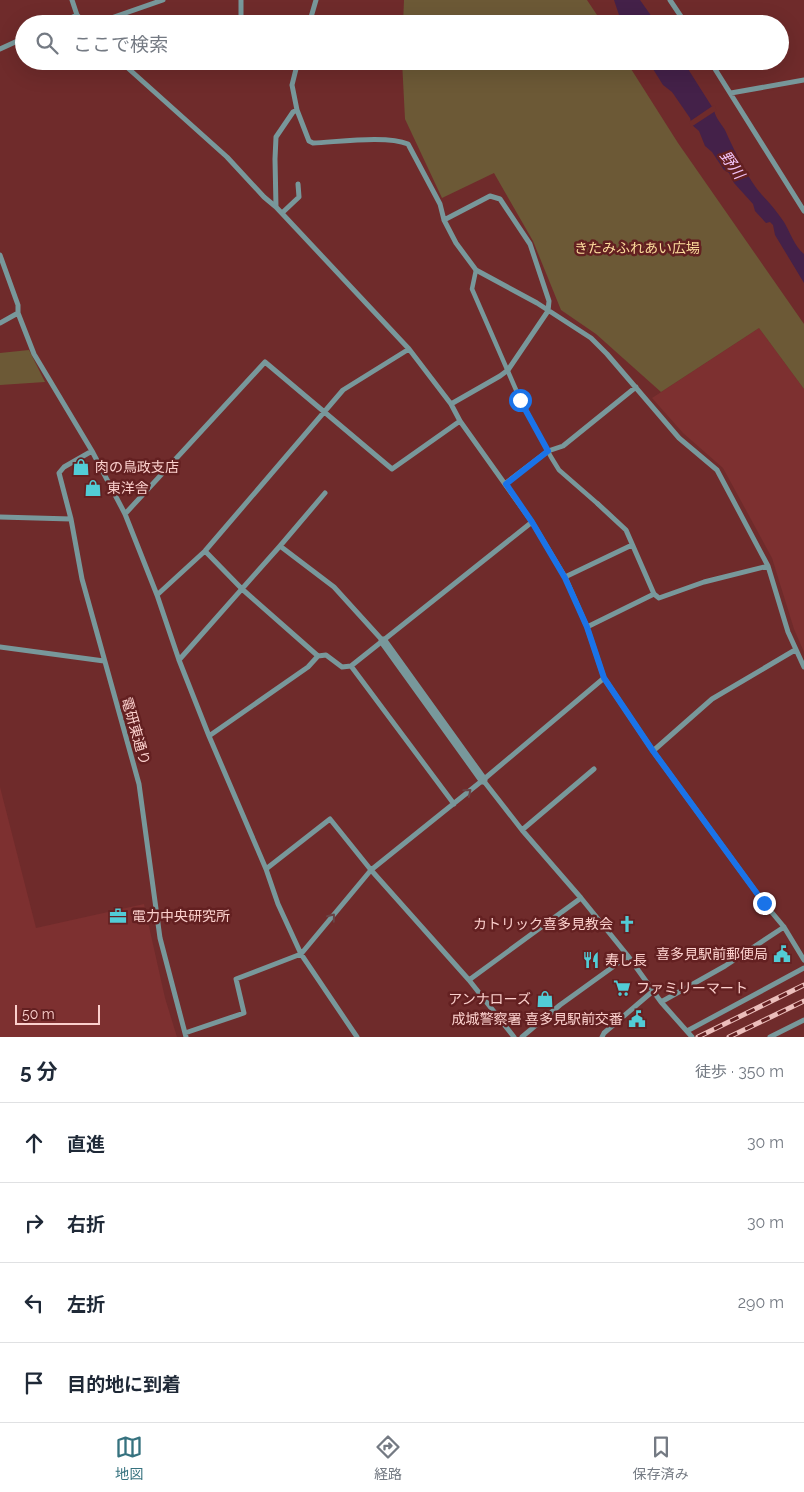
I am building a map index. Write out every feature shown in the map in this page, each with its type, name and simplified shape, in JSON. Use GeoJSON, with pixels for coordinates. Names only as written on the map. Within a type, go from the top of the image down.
{"type":"FeatureCollection","features":[{"type":"Feature","properties":{"kind":"street"},"geometry":{"type":"LineString","coordinates":[[72,0],[78,15]]}},
{"type":"Feature","properties":{"kind":"street"},"geometry":{"type":"LineString","coordinates":[[120,15],[163,0]]}},
{"type":"Feature","properties":{"kind":"street"},"geometry":{"type":"LineString","coordinates":[[241,0],[241,15]]}},
{"type":"Feature","properties":{"kind":"street"},"geometry":{"type":"LineString","coordinates":[[312,15],[316,0]]}},
{"type":"Feature","properties":{"kind":"street"},"geometry":{"type":"LineString","coordinates":[[670,0],[680,15]]}},
{"type":"Feature","properties":{"kind":"street"},"geometry":{"type":"LineString","coordinates":[[0,48],[15,42]]}},
{"type":"Feature","properties":{"kind":"street"},"geometry":{"type":"LineString","coordinates":[[130,70],[227,158],[282,213],[409,350],[451,404],[460,421],[532,522],[565,578],[587,627],[604,678],[653,751],[764,903],[802,950],[804,960]]}},
{"type":"Feature","properties":{"kind":"street"},"geometry":{"type":"LineString","coordinates":[[296,70],[292,85],[297,110],[309,141],[313,144],[374,140],[402,141],[408,144],[440,204],[444,220],[456,243],[476,270],[509,287],[591,338],[608,354],[679,438],[717,470],[768,566],[788,632],[804,667]]}},
{"type":"Feature","properties":{"kind":"street"},"geometry":{"type":"LineString","coordinates":[[716,70],[804,211]]}},
{"type":"Feature","properties":{"kind":"street"},"geometry":{"type":"LineString","coordinates":[[731,93],[804,80]]}},
{"type":"Feature","properties":{"kind":"street"},"geometry":{"type":"LineString","coordinates":[[276,207],[276,137],[293,112],[297,110]]}},
{"type":"Feature","properties":{"kind":"street"},"geometry":{"type":"LineString","coordinates":[[282,213],[299,197],[298,184]]}},
{"type":"Feature","properties":{"kind":"street"},"geometry":{"type":"LineString","coordinates":[[444,220],[490,196],[500,199],[530,244],[550,301],[548,311],[508,370],[451,404]]}},
{"type":"Feature","properties":{"kind":"street"},"geometry":{"type":"LineString","coordinates":[[0,255],[18,305],[18,313],[34,354],[92,450],[125,514],[157,595],[208,736],[266,869],[278,904],[301,954],[357,1037]]}},
{"type":"Feature","properties":{"kind":"street"},"geometry":{"type":"LineString","coordinates":[[476,270],[472,289],[520,400],[548,451],[559,470],[626,530],[654,594],[659,598],[704,582],[768,566]]}},
{"type":"Feature","properties":{"kind":"street"},"geometry":{"type":"LineString","coordinates":[[0,323],[18,313]]}},
{"type":"Feature","properties":{"kind":"street"},"geometry":{"type":"LineString","coordinates":[[157,595],[206,552],[343,390],[409,350]]}},
{"type":"Feature","properties":{"kind":"street"},"geometry":{"type":"LineString","coordinates":[[125,514],[265,362],[392,469],[460,421]]}},
{"type":"Feature","properties":{"kind":"street"},"geometry":{"type":"LineString","coordinates":[[506,484],[548,451],[563,446],[636,388]]}},
{"type":"Feature","properties":{"kind":"street","name":"電研東通り"},"geometry":{"type":"LineString","coordinates":[[92,450],[64,467],[59,473],[71,519],[82,579],[139,784],[160,938],[186,1035]]}},
{"type":"Feature","properties":{"kind":"street"},"geometry":{"type":"LineString","coordinates":[[179,660],[280,546],[324,493]]}},
{"type":"Feature","properties":{"kind":"street"},"geometry":{"type":"LineString","coordinates":[[0,517],[71,519]]}},
{"type":"Feature","properties":{"kind":"street"},"geometry":{"type":"LineString","coordinates":[[208,736],[308,668],[318,656],[326,655],[342,667],[351,666],[532,522]]}},
{"type":"Feature","properties":{"kind":"street"},"geometry":{"type":"LineString","coordinates":[[565,578],[632,545]]}},
{"type":"Feature","properties":{"kind":"street"},"geometry":{"type":"LineString","coordinates":[[280,546],[334,587],[383,641],[483,780],[522,830],[581,898],[628,956],[661,1002],[692,1037]]}},
{"type":"Feature","properties":{"kind":"street"},"geometry":{"type":"LineString","coordinates":[[206,552],[242,589],[318,656]]}},
{"type":"Feature","properties":{"kind":"street"},"geometry":{"type":"LineString","coordinates":[[587,627],[654,594]]}},
{"type":"Feature","properties":{"kind":"street"},"geometry":{"type":"LineString","coordinates":[[0,647],[104,661]]}},
{"type":"Feature","properties":{"kind":"street"},"geometry":{"type":"LineString","coordinates":[[653,751],[712,699],[795,650]]}},
{"type":"Feature","properties":{"kind":"street"},"geometry":{"type":"LineString","coordinates":[[351,666],[454,804]]}},
{"type":"Feature","properties":{"kind":"street"},"geometry":{"type":"LineString","coordinates":[[186,1035],[244,1013],[236,979],[301,954],[371,870],[454,804],[604,678]]}},
{"type":"Feature","properties":{"kind":"street"},"geometry":{"type":"LineString","coordinates":[[522,830],[594,769]]}},
{"type":"Feature","properties":{"kind":"street"},"geometry":{"type":"LineString","coordinates":[[266,869],[330,819],[371,870],[469,980],[514,1037]]}},
{"type":"Feature","properties":{"kind":"street"},"geometry":{"type":"LineString","coordinates":[[469,980],[581,898]]}},
{"type":"Feature","properties":{"kind":"street"},"geometry":{"type":"LineString","coordinates":[[661,1002],[725,966],[784,927]]}},
{"type":"Feature","properties":{"kind":"street"},"geometry":{"type":"LineString","coordinates":[[522,1037],[560,1005],[628,956]]}},
{"type":"Feature","properties":{"kind":"street"},"geometry":{"type":"LineString","coordinates":[[687,1031],[804,968]]}},
{"type":"Feature","properties":{"kind":"street"},"geometry":{"type":"LineString","coordinates":[[602,1037],[604,1033],[653,991]]}},
{"type":"Feature","properties":{"kind":"street"},"geometry":{"type":"LineString","coordinates":[[770,1037],[804,1020]]}},
{"type":"Feature","properties":{"kind":"shaded area"},"geometry":{"type":"Polygon","coordinates":[[[759,328],[804,389],[804,652],[794,629],[772,558],[723,468],[683,433],[652,398],[759,328]]]}},
{"type":"Feature","properties":{"kind":"shaded area","name":"電力中央研究所"},"geometry":{"type":"Polygon","coordinates":[[[0,787],[36,928],[144,904],[165,998],[177,1037],[0,1037],[0,787]]]}},
{"type":"Feature","properties":{"kind":"green space"},"geometry":{"type":"Polygon","coordinates":[[[404,0],[587,0],[597,15],[403,15],[404,0]]]}},
{"type":"Feature","properties":{"kind":"green space","name":"きたみふれあい広場"},"geometry":{"type":"Polygon","coordinates":[[[402,70],[632,70],[678,143],[804,324],[804,389],[759,328],[661,392],[596,334],[561,310],[533,241],[494,173],[442,198],[405,119],[402,70]]]}},
{"type":"Feature","properties":{"kind":"green space"},"geometry":{"type":"Polygon","coordinates":[[[29,350],[45,382],[0,385],[0,353],[29,350]]]}},
{"type":"Feature","properties":{"kind":"water"},"geometry":{"type":"Polygon","coordinates":[[[614,0],[640,0],[651,15],[619,15],[614,0]]]}},
{"type":"Feature","properties":{"kind":"water","name":"野川"},"geometry":{"type":"Polygon","coordinates":[[[654,70],[689,70],[714,110],[752,181],[781,218],[795,243],[804,254],[804,283],[775,235],[773,225],[770,222],[766,223],[755,211],[753,204],[734,183],[729,173],[724,170],[712,152],[705,146],[699,131],[692,125],[690,118],[672,92],[663,85],[654,70]]]}},
{"type":"Feature","properties":{"kind":"pier"},"geometry":{"type":"Polygon","coordinates":[[[714,105],[717,110],[691,127],[689,122],[714,105]]]}},
{"type":"Feature","properties":{"kind":"railway"},"geometry":{"type":"LineString","coordinates":[[698,1037],[804,985]]}},
{"type":"Feature","properties":{"kind":"railway"},"geometry":{"type":"LineString","coordinates":[[729,1037],[804,1001]]}},
{"type":"Feature","properties":{"kind":"place","name":"肉の鳥政支店"},"geometry":{"type":"Point","coordinates":[81,467]}},
{"type":"Feature","properties":{"kind":"place","name":"東洋舎"},"geometry":{"type":"Point","coordinates":[93,488]}},
{"type":"Feature","properties":{"kind":"place","name":"電力中央研究所"},"geometry":{"type":"Point","coordinates":[118,916]}},
{"type":"Feature","properties":{"kind":"place","name":"カトリック喜多見教会"},"geometry":{"type":"Point","coordinates":[627,924]}},
{"type":"Feature","properties":{"kind":"place","name":"喜多見駅前郵便局"},"geometry":{"type":"Point","coordinates":[782,954]}},
{"type":"Feature","properties":{"kind":"place","name":"寿し長"},"geometry":{"type":"Point","coordinates":[591,960]}},
{"type":"Feature","properties":{"kind":"place","name":"ファミリーマート"},"geometry":{"type":"Point","coordinates":[622,988]}},
{"type":"Feature","properties":{"kind":"place","name":"アンナローズ"},"geometry":{"type":"Point","coordinates":[545,999]}},
{"type":"Feature","properties":{"kind":"place","name":"成城警察署 喜多見駅前交番"},"geometry":{"type":"Point","coordinates":[637,1019]}},
{"type":"Feature","properties":{"kind":"route"},"geometry":{"type":"LineString","coordinates":[[520,400],[548,451],[506,484],[532,522],[565,578],[587,627],[604,678],[653,751],[764,903]]}}]}
